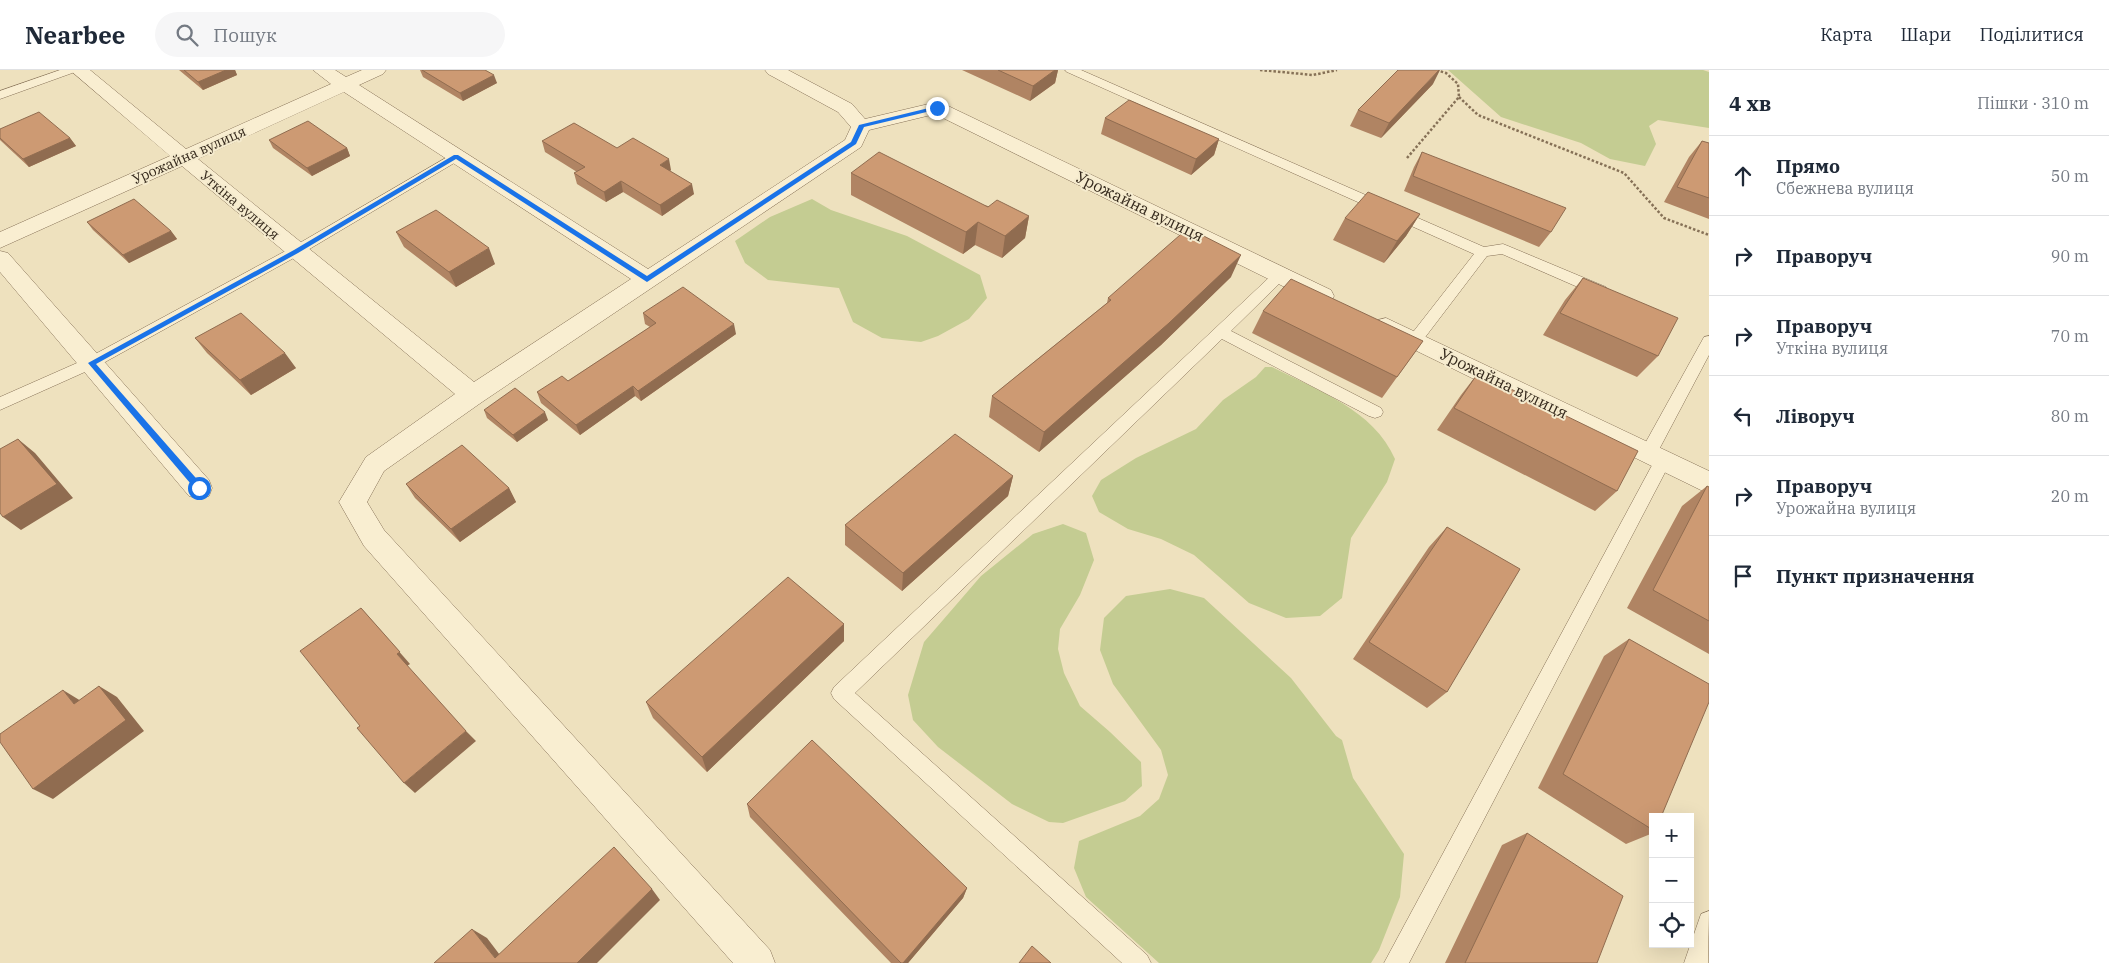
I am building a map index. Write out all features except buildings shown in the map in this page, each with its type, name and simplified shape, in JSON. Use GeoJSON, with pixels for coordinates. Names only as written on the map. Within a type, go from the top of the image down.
{"type":"FeatureCollection","features":[{"type":"Feature","properties":{"kind":"street","name":"Уткiна вулиця"},"geometry":{"type":"LineString","coordinates":[[79,70],[296,251],[473,395]]}},
{"type":"Feature","properties":{"kind":"street"},"geometry":{"type":"LineString","coordinates":[[322,70],[647,279]]}},
{"type":"Feature","properties":{"kind":"street","name":"Урожайна вулиця"},"geometry":{"type":"LineString","coordinates":[[0,241],[378,70]]}},
{"type":"Feature","properties":{"kind":"street"},"geometry":{"type":"LineString","coordinates":[[757,963],[374,538],[353,502],[375,464],[473,395],[854,143],[861,126],[845,108],[774,70]]}},
{"type":"Feature","properties":{"kind":"street","name":"Урожайна вулиця"},"geometry":{"type":"LineString","coordinates":[[861,126],[937,108],[1339,303]]}},
{"type":"Feature","properties":{"kind":"street"},"geometry":{"type":"LineString","coordinates":[[0,258],[199,488]]}},
{"type":"Feature","properties":{"kind":"street","name":"Урожайна вулиця"},"geometry":{"type":"LineString","coordinates":[[1365,316],[1709,483]]}},
{"type":"Feature","properties":{"kind":"lane"},"geometry":{"type":"LineString","coordinates":[[0,95],[71,70]]}},
{"type":"Feature","properties":{"kind":"lane"},"geometry":{"type":"LineString","coordinates":[[1071,70],[1483,252],[1503,249],[1613,296]]}},
{"type":"Feature","properties":{"kind":"lane"},"geometry":{"type":"LineString","coordinates":[[0,404],[91,363],[296,251],[456,156]]}},
{"type":"Feature","properties":{"kind":"lane"},"geometry":{"type":"LineString","coordinates":[[1415,340],[1483,252]]}},
{"type":"Feature","properties":{"kind":"lane"},"geometry":{"type":"LineString","coordinates":[[1139,963],[840,692],[1280,275]]}},
{"type":"Feature","properties":{"kind":"lane"},"geometry":{"type":"LineString","coordinates":[[1220,332],[1375,412]]}},
{"type":"Feature","properties":{"kind":"lane"},"geometry":{"type":"LineString","coordinates":[[1396,963],[1656,457],[1709,341]]}},
{"type":"Feature","properties":{"kind":"lane"},"geometry":{"type":"LineString","coordinates":[[1696,963],[1709,922]]}},
{"type":"Feature","properties":{"kind":"path"},"geometry":{"type":"LineString","coordinates":[[1260,70],[1313,74],[1337,70]]}},
{"type":"Feature","properties":{"kind":"path"},"geometry":{"type":"LineString","coordinates":[[1436,70],[1446,74],[1458,84],[1459,97],[1478,115],[1624,172],[1664,218],[1709,235]]}},
{"type":"Feature","properties":{"kind":"path"},"geometry":{"type":"LineString","coordinates":[[1407,158],[1459,97]]}},
{"type":"Feature","properties":{"kind":"green space"},"geometry":{"type":"Polygon","coordinates":[[[1448,70],[1703,70],[1709,72],[1709,128],[1658,120],[1649,126],[1656,144],[1645,166],[1610,159],[1581,143],[1501,117],[1448,70]]]}},
{"type":"Feature","properties":{"kind":"green space"},"geometry":{"type":"Polygon","coordinates":[[[812,199],[831,210],[907,236],[980,275],[987,298],[969,319],[938,336],[921,342],[882,338],[853,322],[839,288],[768,280],[745,263],[735,241],[770,217],[812,199]]]}},
{"type":"Feature","properties":{"kind":"green space"},"geometry":{"type":"Polygon","coordinates":[[[1265,367],[1272,367],[1325,393],[1359,414],[1386,442],[1395,459],[1387,482],[1351,538],[1342,598],[1320,616],[1286,618],[1249,603],[1194,555],[1161,539],[1128,529],[1099,512],[1092,496],[1101,480],[1136,458],[1196,429],[1223,400],[1256,377],[1265,367]]]}},
{"type":"Feature","properties":{"kind":"green space"},"geometry":{"type":"Polygon","coordinates":[[[1063,524],[1086,533],[1094,560],[1080,595],[1060,629],[1058,649],[1064,673],[1080,706],[1141,762],[1142,786],[1125,801],[1063,823],[1049,822],[1012,804],[938,747],[913,720],[908,695],[924,642],[981,576],[1033,534],[1063,524]]]}},
{"type":"Feature","properties":{"kind":"green space"},"geometry":{"type":"Polygon","coordinates":[[[1170,589],[1204,598],[1291,678],[1336,736],[1342,740],[1353,778],[1404,854],[1400,897],[1379,950],[1371,963],[1159,963],[1086,897],[1074,868],[1079,841],[1140,816],[1159,799],[1168,775],[1161,750],[1113,684],[1100,650],[1104,618],[1126,596],[1170,589]]]}},
{"type":"Feature","properties":{"kind":"route"},"geometry":{"type":"LineString","coordinates":[[199,488],[91,363],[296,251],[456,156],[647,279],[854,143],[861,126],[937,108]]}}]}
